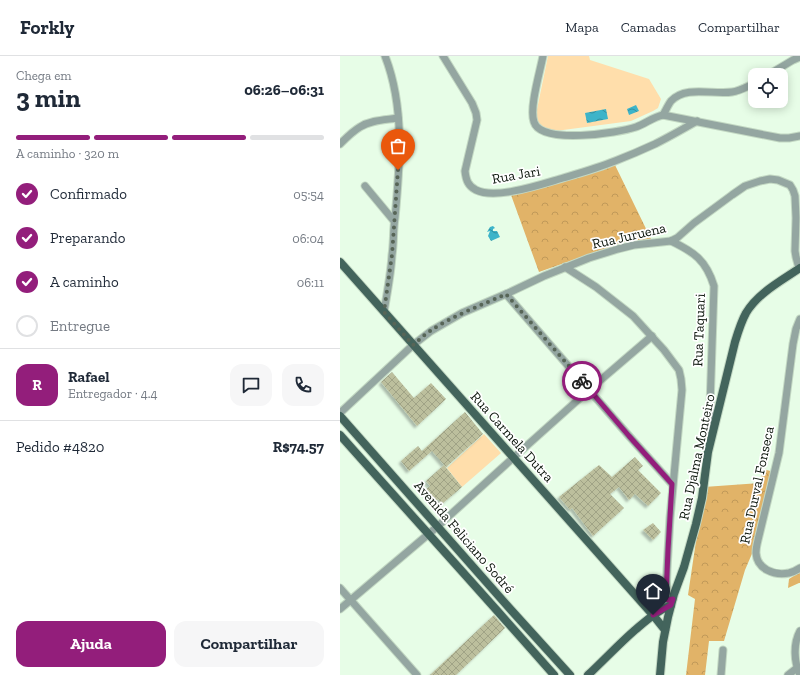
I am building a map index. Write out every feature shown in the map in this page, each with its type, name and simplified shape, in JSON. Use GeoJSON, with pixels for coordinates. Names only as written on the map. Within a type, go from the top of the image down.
{"type":"FeatureCollection","features":[{"type":"Feature","properties":{"kind":"main road","name":"Rua Carmela Dutra"},"geometry":{"type":"LineString","coordinates":[[340,262],[665,630]]}},
{"type":"Feature","properties":{"kind":"main road","name":"Rua Djalma Monteiro"},"geometry":{"type":"LineString","coordinates":[[660,675],[665,630],[696,524],[702,498],[708,452],[739,327],[747,312],[756,301],[800,268]]}},
{"type":"Feature","properties":{"kind":"main road","name":"Avenida Feliciano Sodré"},"geometry":{"type":"LineString","coordinates":[[340,414],[512,611],[570,675]]}},
{"type":"Feature","properties":{"kind":"main road","name":"Avenida Feliciano Sodré"},"geometry":{"type":"LineString","coordinates":[[340,435],[554,675]]}},
{"type":"Feature","properties":{"kind":"main road"},"geometry":{"type":"LineString","coordinates":[[588,675],[626,638],[653,615],[672,602]]}},
{"type":"Feature","properties":{"kind":"main road"},"geometry":{"type":"LineString","coordinates":[[504,618],[512,611]]}},
{"type":"Feature","properties":{"kind":"street"},"geometry":{"type":"LineString","coordinates":[[384,312],[392,255],[399,132],[396,97],[385,56]]}},
{"type":"Feature","properties":{"kind":"street","name":"Rua Jari"},"geometry":{"type":"LineString","coordinates":[[443,56],[463,88],[476,113],[477,120],[465,171],[466,178],[470,186],[480,192],[487,193],[519,190],[594,169],[654,145],[697,121]]}},
{"type":"Feature","properties":{"kind":"street"},"geometry":{"type":"LineString","coordinates":[[543,56],[532,114],[535,126],[545,132],[589,136],[637,127],[663,115],[780,138],[800,136]]}},
{"type":"Feature","properties":{"kind":"street"},"geometry":{"type":"LineString","coordinates":[[780,68],[800,57]]}},
{"type":"Feature","properties":{"kind":"street"},"geometry":{"type":"LineString","coordinates":[[663,115],[672,100],[677,96],[686,93],[733,92],[748,86]]}},
{"type":"Feature","properties":{"kind":"street"},"geometry":{"type":"LineString","coordinates":[[340,144],[358,127],[376,121],[398,118]]}},
{"type":"Feature","properties":{"kind":"street","name":"Rua Juruena"},"geometry":{"type":"LineString","coordinates":[[340,414],[413,345],[443,324],[477,306],[565,267],[634,245],[671,241],[677,238],[716,206],[745,186],[770,179],[778,180],[790,185],[795,196],[795,251],[800,268]]}},
{"type":"Feature","properties":{"kind":"street"},"geometry":{"type":"LineString","coordinates":[[365,186],[394,220]]}},
{"type":"Feature","properties":{"kind":"street","name":"Rua Taquari"},"geometry":{"type":"LineString","coordinates":[[671,241],[693,253],[701,260],[710,275],[714,286],[710,407],[711,440]]}},
{"type":"Feature","properties":{"kind":"street"},"geometry":{"type":"LineString","coordinates":[[565,267],[596,287],[633,316],[664,350],[679,370],[682,390],[672,484],[666,597],[672,602]]}},
{"type":"Feature","properties":{"kind":"street"},"geometry":{"type":"LineString","coordinates":[[506,294],[672,484]]}},
{"type":"Feature","properties":{"kind":"street","name":"Rua Durval Fonseca"},"geometry":{"type":"LineString","coordinates":[[800,319],[793,344],[779,453],[756,552],[758,561],[767,570],[777,573],[788,573],[800,568]]}},
{"type":"Feature","properties":{"kind":"street"},"geometry":{"type":"LineString","coordinates":[[340,609],[438,526],[589,390],[652,336]]}},
{"type":"Feature","properties":{"kind":"street"},"geometry":{"type":"LineString","coordinates":[[340,588],[417,675]]}},
{"type":"Feature","properties":{"kind":"street"},"geometry":{"type":"LineString","coordinates":[[788,675],[798,672],[795,653],[796,639],[800,630]]}},
{"type":"Feature","properties":{"kind":"street"},"geometry":{"type":"LineString","coordinates":[[721,675],[723,650]]}},
{"type":"Feature","properties":{"kind":"green space"},"geometry":{"type":"Polygon","coordinates":[[[615,165],[651,239],[624,242],[539,272],[511,195],[615,165]]]}},
{"type":"Feature","properties":{"kind":"green space"},"geometry":{"type":"Polygon","coordinates":[[[763,469],[774,472],[757,542],[745,570],[724,641],[709,641],[705,675],[686,675],[695,599],[688,595],[704,487],[760,483],[763,469]]]}},
{"type":"Feature","properties":{"kind":"green space"},"geometry":{"type":"Polygon","coordinates":[[[800,572],[800,583],[788,588],[789,579],[800,572]]]}},
{"type":"Feature","properties":{"kind":"shaded area"},"geometry":{"type":"Polygon","coordinates":[[[548,56],[589,56],[590,60],[649,79],[661,99],[658,108],[631,121],[548,132],[535,119],[548,56]]]}},
{"type":"Feature","properties":{"kind":"shaded area"},"geometry":{"type":"Polygon","coordinates":[[[484,434],[501,453],[462,487],[447,468],[484,434]]]}},
{"type":"Feature","properties":{"kind":"water"},"geometry":{"type":"Polygon","coordinates":[[[636,105],[639,111],[629,115],[627,109],[636,105]]]}},
{"type":"Feature","properties":{"kind":"water"},"geometry":{"type":"Polygon","coordinates":[[[606,109],[608,119],[587,123],[585,113],[606,109]]]}},
{"type":"Feature","properties":{"kind":"water"},"geometry":{"type":"Polygon","coordinates":[[[493,226],[495,228],[493,231],[497,231],[500,237],[491,241],[488,236],[490,231],[487,232],[490,227],[493,226]]]}},
{"type":"Feature","properties":{"kind":"building"},"geometry":{"type":"Polygon","coordinates":[[[392,372],[414,398],[431,383],[446,399],[417,426],[381,382],[392,372]]]}},
{"type":"Feature","properties":{"kind":"building"},"geometry":{"type":"Polygon","coordinates":[[[465,412],[483,434],[446,467],[432,451],[409,471],[401,461],[418,446],[422,451],[465,412]]]}},
{"type":"Feature","properties":{"kind":"building"},"geometry":{"type":"Polygon","coordinates":[[[635,457],[643,466],[638,470],[661,493],[648,506],[635,494],[629,500],[619,487],[610,494],[624,508],[593,536],[572,508],[570,510],[559,497],[599,465],[612,477],[635,457]]]}},
{"type":"Feature","properties":{"kind":"building"},"geometry":{"type":"Polygon","coordinates":[[[444,465],[462,487],[442,504],[438,499],[435,503],[424,491],[430,486],[426,481],[444,465]]]}},
{"type":"Feature","properties":{"kind":"building"},"geometry":{"type":"Polygon","coordinates":[[[653,523],[661,532],[653,540],[643,530],[653,523]]]}},
{"type":"Feature","properties":{"kind":"building"},"geometry":{"type":"Polygon","coordinates":[[[494,615],[505,628],[456,675],[430,675],[494,615]]]}},
{"type":"Feature","properties":{"kind":"way so far"},"geometry":{"type":"LineString","coordinates":[[398,170],[392,255],[384,312],[413,345],[443,324],[477,306],[506,294],[582,381]]}},
{"type":"Feature","properties":{"kind":"route"},"geometry":{"type":"LineString","coordinates":[[582,381],[672,484],[666,569],[666,597],[667,600],[673,599],[671,605],[663,608],[653,615]]}}]}
